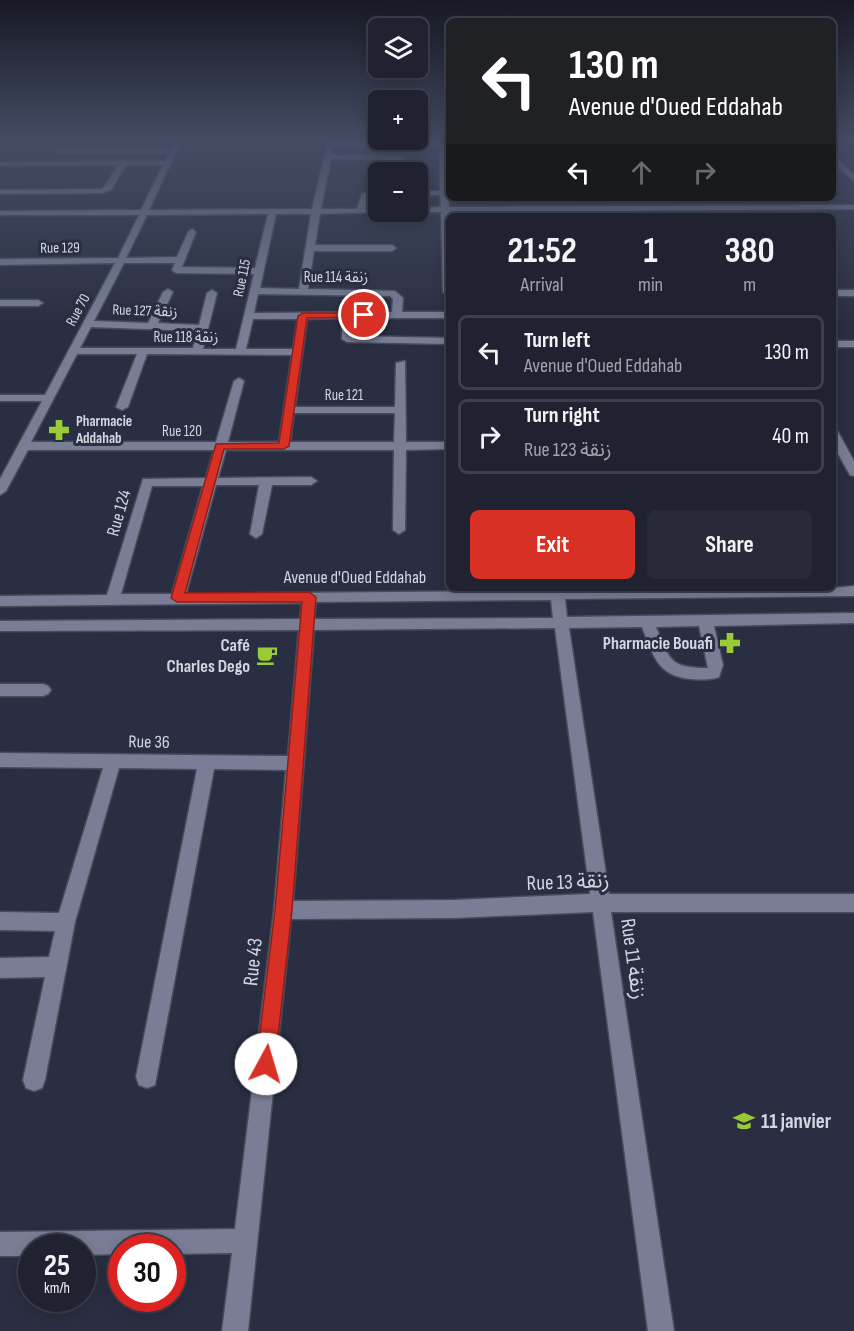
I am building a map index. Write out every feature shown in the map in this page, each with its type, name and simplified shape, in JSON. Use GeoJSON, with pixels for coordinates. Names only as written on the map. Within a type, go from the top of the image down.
{"type":"FeatureCollection","features":[{"type":"Feature","properties":{"kind":"street","name":"Rue 70"},"geometry":{"type":"LineString","coordinates":[[0,491],[121,260],[146,203]]}},
{"type":"Feature","properties":{"kind":"street"},"geometry":{"type":"LineString","coordinates":[[303,291],[318,203]]}},
{"type":"Feature","properties":{"kind":"street"},"geometry":{"type":"LineString","coordinates":[[360,211],[363,203]]}},
{"type":"Feature","properties":{"kind":"street"},"geometry":{"type":"LineString","coordinates":[[445,203],[446,213]]}},
{"type":"Feature","properties":{"kind":"street"},"geometry":{"type":"LineString","coordinates":[[622,203],[624,208]]}},
{"type":"Feature","properties":{"kind":"street"},"geometry":{"type":"LineString","coordinates":[[428,210],[624,208],[711,212],[854,207]]}},
{"type":"Feature","properties":{"kind":"street","name":"Rue 115"},"geometry":{"type":"LineString","coordinates":[[240,352],[273,211]]}},
{"type":"Feature","properties":{"kind":"street"},"geometry":{"type":"LineString","coordinates":[[0,213],[368,211]]}},
{"type":"Feature","properties":{"kind":"street"},"geometry":{"type":"LineString","coordinates":[[192,232],[176,270],[258,271]]}},
{"type":"Feature","properties":{"kind":"street"},"geometry":{"type":"LineString","coordinates":[[309,248],[392,248]]}},
{"type":"Feature","properties":{"kind":"street","name":"Rue 129"},"geometry":{"type":"LineString","coordinates":[[0,262],[181,260]]}},
{"type":"Feature","properties":{"kind":"street","name":"Rue 114 زنقة"},"geometry":{"type":"LineString","coordinates":[[255,291],[392,293],[398,298],[397,315]]}},
{"type":"Feature","properties":{"kind":"street"},"geometry":{"type":"LineString","coordinates":[[152,326],[168,292]]}},
{"type":"Feature","properties":{"kind":"street"},"geometry":{"type":"LineString","coordinates":[[196,352],[212,293]]}},
{"type":"Feature","properties":{"kind":"street"},"geometry":{"type":"LineString","coordinates":[[836,293],[854,293]]}},
{"type":"Feature","properties":{"kind":"street"},"geometry":{"type":"LineString","coordinates":[[0,303],[38,303]]}},
{"type":"Feature","properties":{"kind":"street"},"geometry":{"type":"LineString","coordinates":[[347,315],[347,339],[446,340]]}},
{"type":"Feature","properties":{"kind":"street"},"geometry":{"type":"LineString","coordinates":[[249,316],[446,315]]}},
{"type":"Feature","properties":{"kind":"street"},"geometry":{"type":"LineString","coordinates":[[284,446],[303,316]]}},
{"type":"Feature","properties":{"kind":"street","name":"Rue 127 زنقة"},"geometry":{"type":"LineString","coordinates":[[87,324],[203,328]]}},
{"type":"Feature","properties":{"kind":"street"},"geometry":{"type":"LineString","coordinates":[[836,344],[854,344]]}},
{"type":"Feature","properties":{"kind":"street","name":"Rue 118 زنقة"},"geometry":{"type":"LineString","coordinates":[[72,351],[299,352]]}},
{"type":"Feature","properties":{"kind":"street"},"geometry":{"type":"LineString","coordinates":[[122,407],[143,352]]}},
{"type":"Feature","properties":{"kind":"street"},"geometry":{"type":"LineString","coordinates":[[399,530],[401,363]]}},
{"type":"Feature","properties":{"kind":"street"},"geometry":{"type":"LineString","coordinates":[[177,598],[239,381]]}},
{"type":"Feature","properties":{"kind":"street"},"geometry":{"type":"LineString","coordinates":[[0,398],[48,398]]}},
{"type":"Feature","properties":{"kind":"street","name":"Rue 121"},"geometry":{"type":"LineString","coordinates":[[290,410],[399,410]]}},
{"type":"Feature","properties":{"kind":"street"},"geometry":{"type":"LineString","coordinates":[[836,439],[854,472]]}},
{"type":"Feature","properties":{"kind":"street","name":"Rue 120"},"geometry":{"type":"LineString","coordinates":[[24,446],[446,446]]}},
{"type":"Feature","properties":{"kind":"street","name":"Rue 124"},"geometry":{"type":"LineString","coordinates":[[113,599],[147,482],[311,481]]}},
{"type":"Feature","properties":{"kind":"street"},"geometry":{"type":"LineString","coordinates":[[256,534],[266,482]]}},
{"type":"Feature","properties":{"kind":"street","name":"Avenue d'Oued Eddahab"},"geometry":{"type":"LineString","coordinates":[[0,601],[309,597],[468,592],[557,594],[718,591]]}},
{"type":"Feature","properties":{"kind":"street","name":"Avenue d'Oued Eddahab"},"geometry":{"type":"LineString","coordinates":[[836,591],[854,591]]}},
{"type":"Feature","properties":{"kind":"street","name":"Rue 11 زنقة"},"geometry":{"type":"LineString","coordinates":[[557,594],[661,1331]]}},
{"type":"Feature","properties":{"kind":"street","name":"Rue 43"},"geometry":{"type":"LineString","coordinates":[[236,1331],[244,1240],[283,910],[309,597]]}},
{"type":"Feature","properties":{"kind":"street"},"geometry":{"type":"LineString","coordinates":[[0,626],[562,623],[854,618]]}},
{"type":"Feature","properties":{"kind":"street"},"geometry":{"type":"LineString","coordinates":[[647,622],[665,663],[671,669],[685,675],[711,674],[714,673],[716,665],[705,620]]}},
{"type":"Feature","properties":{"kind":"street"},"geometry":{"type":"LineString","coordinates":[[0,690],[43,690]]}},
{"type":"Feature","properties":{"kind":"street","name":"Rue 36"},"geometry":{"type":"LineString","coordinates":[[0,760],[297,763]]}},
{"type":"Feature","properties":{"kind":"street"},"geometry":{"type":"LineString","coordinates":[[34,1080],[66,921],[113,761]]}},
{"type":"Feature","properties":{"kind":"street"},"geometry":{"type":"LineString","coordinates":[[147,1077],[207,762]]}},
{"type":"Feature","properties":{"kind":"street","name":"Rue 13 زنقة"},"geometry":{"type":"LineString","coordinates":[[283,910],[454,909],[600,903],[854,903]]}},
{"type":"Feature","properties":{"kind":"street"},"geometry":{"type":"LineString","coordinates":[[0,921],[66,921]]}},
{"type":"Feature","properties":{"kind":"street"},"geometry":{"type":"LineString","coordinates":[[0,968],[56,967]]}},
{"type":"Feature","properties":{"kind":"street"},"geometry":{"type":"LineString","coordinates":[[0,1244],[244,1240]]}},
{"type":"Feature","properties":{"kind":"place","name":"Pharmacie Addahab"},"geometry":{"type":"Point","coordinates":[59,430]}},
{"type":"Feature","properties":{"kind":"place","name":"Pharmacie Bouafi"},"geometry":{"type":"Point","coordinates":[730,643]}},
{"type":"Feature","properties":{"kind":"place","name":"Café Charles Dego"},"geometry":{"type":"Point","coordinates":[267,655]}},
{"type":"Feature","properties":{"kind":"place","name":"11 janvier"},"geometry":{"type":"Point","coordinates":[744,1121]}},
{"type":"Feature","properties":{"kind":"route"},"geometry":{"type":"LineString","coordinates":[[266,1064],[297,763],[309,597],[177,598],[220,446],[284,446],[303,316],[364,315]]}}]}
